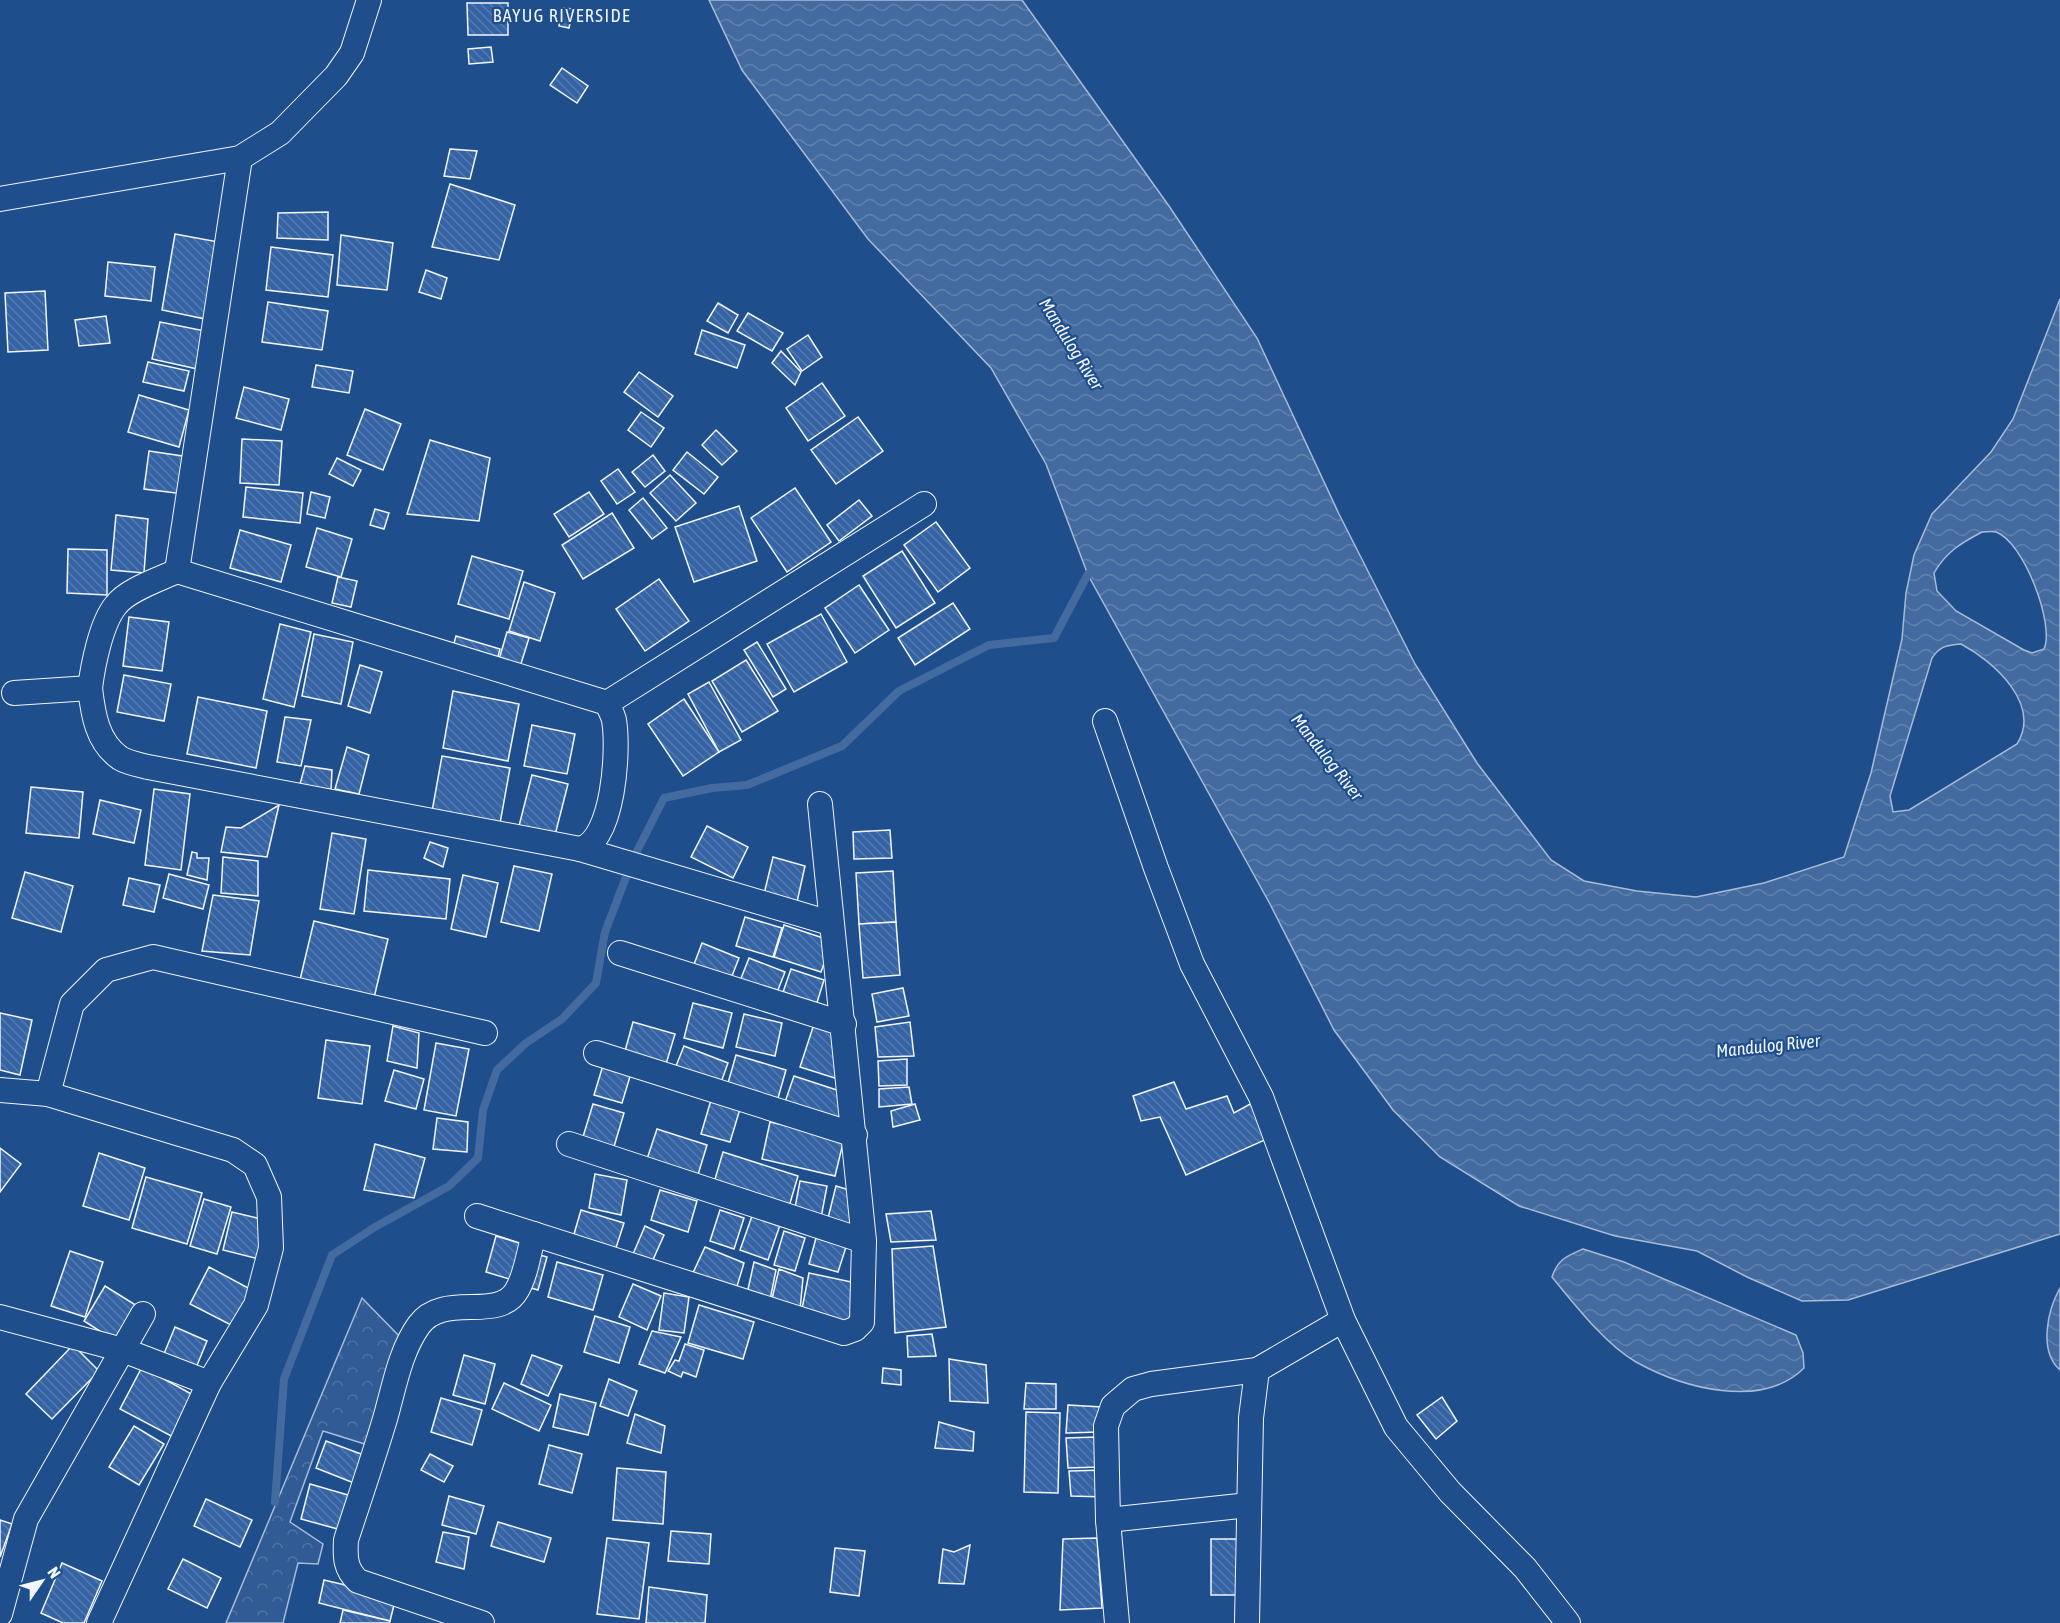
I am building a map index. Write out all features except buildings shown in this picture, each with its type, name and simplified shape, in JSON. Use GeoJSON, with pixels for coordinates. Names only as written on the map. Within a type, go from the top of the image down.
{"type":"FeatureCollection","features":[{"type":"Feature","properties":{"kind":"street"},"geometry":{"type":"LineString","coordinates":[[0,199],[240,158],[280,133],[336,76],[352,53],[369,0]]}},
{"type":"Feature","properties":{"kind":"street"},"geometry":{"type":"LineString","coordinates":[[177,571],[240,158]]}},
{"type":"Feature","properties":{"kind":"street"},"geometry":{"type":"LineString","coordinates":[[830,923],[580,849],[148,767],[121,759],[110,748],[94,722],[90,688],[106,623],[117,603],[144,586],[177,571],[607,703],[924,504]]}},
{"type":"Feature","properties":{"kind":"street"},"geometry":{"type":"LineString","coordinates":[[14,693],[90,688]]}},
{"type":"Feature","properties":{"kind":"street"},"geometry":{"type":"LineString","coordinates":[[580,849],[597,837],[608,816],[614,720],[607,703]]}},
{"type":"Feature","properties":{"kind":"street"},"geometry":{"type":"LineString","coordinates":[[1105,721],[1192,964],[1261,1097],[1343,1320],[1396,1427],[1450,1492],[1525,1569],[1568,1623]]}},
{"type":"Feature","properties":{"kind":"street"},"geometry":{"type":"LineString","coordinates":[[477,1216],[844,1333],[855,1329],[862,1322],[864,1241],[844,1024],[830,923],[819,804]]}},
{"type":"Feature","properties":{"kind":"street"},"geometry":{"type":"LineString","coordinates":[[620,953],[844,1024]]}},
{"type":"Feature","properties":{"kind":"street"},"geometry":{"type":"LineString","coordinates":[[48,1094],[72,1004],[106,970],[153,957],[485,1033]]}},
{"type":"Feature","properties":{"kind":"street"},"geometry":{"type":"LineString","coordinates":[[596,1053],[855,1135]]}},
{"type":"Feature","properties":{"kind":"street"},"geometry":{"type":"LineString","coordinates":[[0,1090],[48,1094],[233,1150],[255,1165],[269,1197],[272,1248],[256,1305],[209,1383],[99,1623]]}},
{"type":"Feature","properties":{"kind":"street"},"geometry":{"type":"LineString","coordinates":[[569,1144],[864,1241]]}},
{"type":"Feature","properties":{"kind":"street"},"geometry":{"type":"LineString","coordinates":[[482,1623],[358,1581],[351,1574],[345,1558],[346,1540],[404,1356],[420,1323],[437,1311],[451,1306],[484,1307],[506,1302],[517,1291],[534,1234]]}},
{"type":"Feature","properties":{"kind":"street"},"geometry":{"type":"LineString","coordinates":[[0,1614],[26,1519],[142,1314]]}},
{"type":"Feature","properties":{"kind":"street"},"geometry":{"type":"LineString","coordinates":[[0,1317],[123,1350],[209,1383]]}},
{"type":"Feature","properties":{"kind":"street"},"geometry":{"type":"LineString","coordinates":[[1117,1623],[1108,1520],[1107,1426],[1113,1406],[1133,1389],[1151,1384],[1257,1370],[1343,1320]]}},
{"type":"Feature","properties":{"kind":"street"},"geometry":{"type":"LineString","coordinates":[[1247,1623],[1251,1418],[1257,1370]]}},
{"type":"Feature","properties":{"kind":"street"},"geometry":{"type":"LineString","coordinates":[[1108,1520],[1249,1505]]}},
{"type":"Feature","properties":{"kind":"green space"},"geometry":{"type":"Polygon","coordinates":[[[362,1298],[402,1339],[368,1445],[323,1431],[290,1522],[323,1544],[318,1564],[298,1563],[283,1623],[226,1623],[362,1298]]]}},
{"type":"Feature","properties":{"kind":"water","name":"Mandulog River"},"geometry":{"type":"Polygon","coordinates":[[[709,0],[1022,0],[1169,206],[1257,338],[1339,514],[1415,664],[1477,763],[1551,860],[1584,881],[1637,891],[1696,897],[1764,883],[1844,857],[1871,773],[1902,639],[1906,593],[1914,555],[1932,514],[1991,452],[2013,419],[2060,299],[2060,1234],[1848,1300],[1802,1301],[1747,1277],[1697,1251],[1615,1236],[1519,1206],[1440,1157],[1393,1110],[1334,1030],[1270,904],[1088,575],[1046,464],[991,368],[868,239],[742,70],[709,0]],[[1982,532],[1967,540],[1944,559],[1934,573],[1937,591],[1956,611],[2024,650],[2032,653],[2044,649],[2045,622],[2035,585],[2026,567],[2007,539],[1996,532],[1982,532]],[[1961,644],[1944,647],[1932,658],[1890,796],[1893,812],[1909,810],[2017,744],[2023,729],[2023,714],[2019,699],[2010,685],[1987,661],[1961,644]]]}},
{"type":"Feature","properties":{"kind":"water"},"geometry":{"type":"Polygon","coordinates":[[[1583,1249],[1624,1262],[1796,1335],[1803,1353],[1804,1368],[1787,1381],[1767,1388],[1745,1391],[1722,1390],[1676,1380],[1636,1362],[1602,1335],[1552,1277],[1557,1266],[1564,1259],[1583,1249]]]}},
{"type":"Feature","properties":{"kind":"water"},"geometry":{"type":"Polygon","coordinates":[[[2060,1288],[2060,1370],[2053,1362],[2049,1352],[2047,1330],[2052,1307],[2060,1288]]]}},
{"type":"Feature","properties":{"kind":"waterway"},"geometry":{"type":"LineString","coordinates":[[275,1502],[284,1379],[332,1255],[375,1227],[449,1186],[478,1158],[483,1110],[497,1070],[526,1043],[562,1019],[596,983],[605,932],[633,859],[664,798],[712,788],[747,785],[842,746],[899,691],[989,645],[1054,638],[1088,574],[1095,570]]}},
{"type":"Feature","properties":{"kind":"district","name":"BAYUG RIVERSIDE"},"geometry":{"type":"Point","coordinates":[562,16]}}]}
